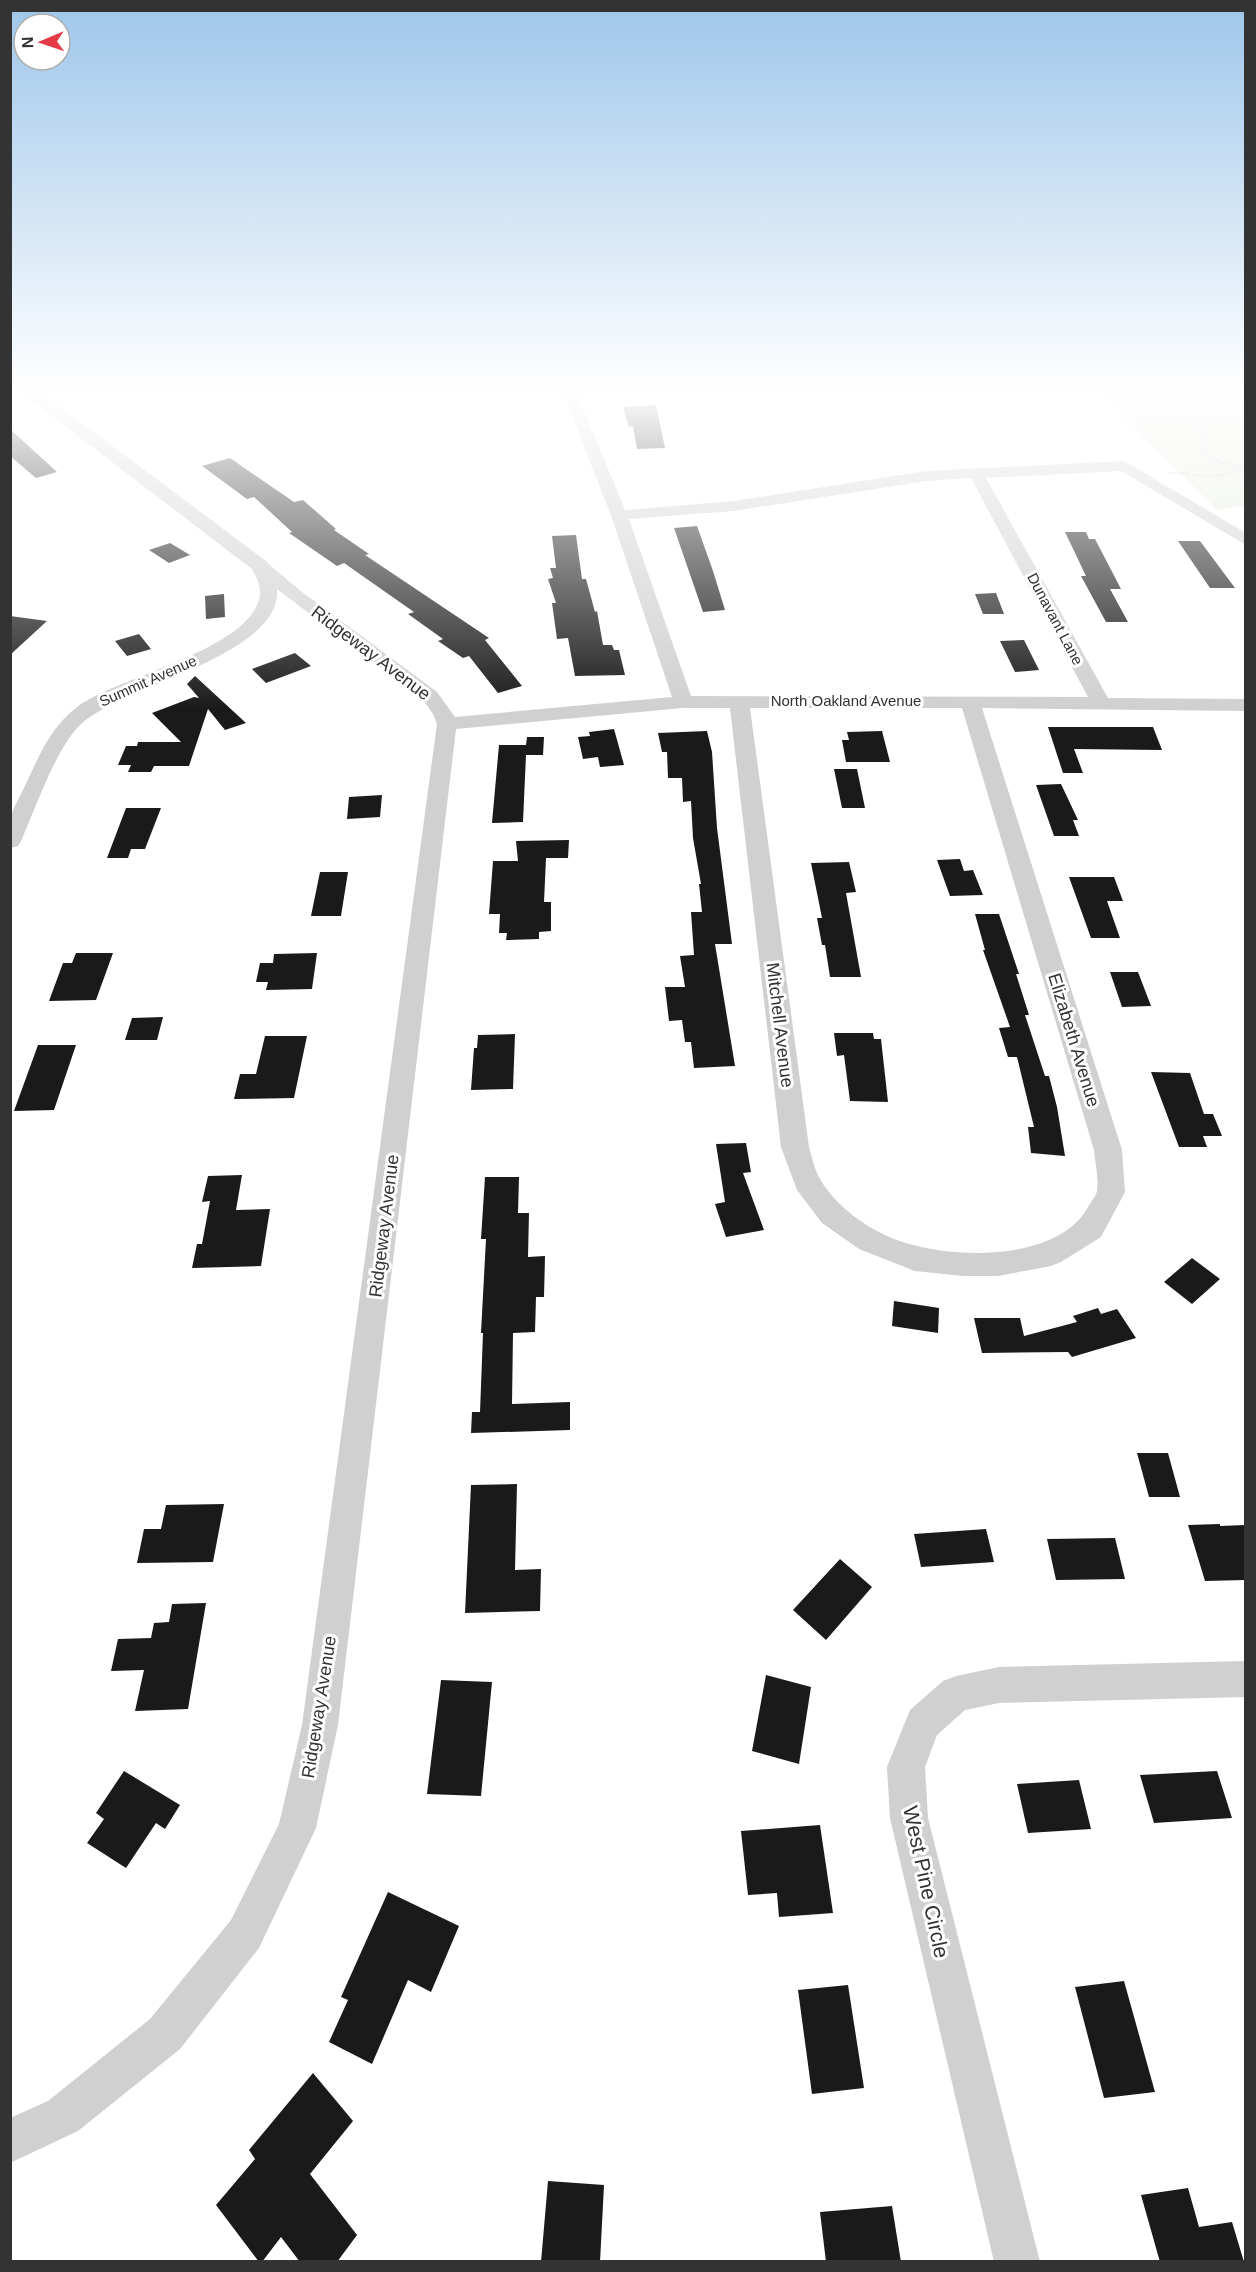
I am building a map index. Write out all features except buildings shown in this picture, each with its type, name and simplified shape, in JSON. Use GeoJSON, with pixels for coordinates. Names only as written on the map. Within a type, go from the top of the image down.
{"type":"FeatureCollection","features":[{"type":"Feature","properties":{"kind":"street","name":"Ridgeway Avenue"},"geometry":{"type":"LineString","coordinates":[[10,2141],[63,2116],[165,2034],[245,1934],[297,1828],[320,1725],[447,724],[443,713],[430,696],[169,497]]}},
{"type":"Feature","properties":{"kind":"street"},"geometry":{"type":"LineString","coordinates":[[612,497],[682,702]]}},
{"type":"Feature","properties":{"kind":"street"},"geometry":{"type":"LineString","coordinates":[[619,515],[734,506],[791,497]]}},
{"type":"Feature","properties":{"kind":"street","name":"Dunavant Lane"},"geometry":{"type":"LineString","coordinates":[[989,497],[1101,702]]}},
{"type":"Feature","properties":{"kind":"street"},"geometry":{"type":"LineString","coordinates":[[1175,497],[1245,540]]}},
{"type":"Feature","properties":{"kind":"street","name":"Summit Avenue"},"geometry":{"type":"LineString","coordinates":[[10,841],[57,739],[68,724],[94,704],[214,651],[243,634],[262,616],[270,597],[267,579],[259,565]]}},
{"type":"Feature","properties":{"kind":"street","name":"Mitchell Avenue"},"geometry":{"type":"LineString","coordinates":[[739,701],[795,1147],[807,1182],[832,1215],[869,1241],[915,1259],[945,1263]]}},
{"type":"Feature","properties":{"kind":"street","name":"North Oakland Avenue"},"geometry":{"type":"LineString","coordinates":[[447,724],[682,702],[1101,702],[1245,705]]}},
{"type":"Feature","properties":{"kind":"street","name":"Elizabeth Avenue"},"geometry":{"type":"LineString","coordinates":[[945,1263],[998,1264],[1052,1254],[1091,1229],[1110,1192],[1108,1150],[970,702]]}},
{"type":"Feature","properties":{"kind":"street","name":"West Pine Circle"},"geometry":{"type":"LineString","coordinates":[[1017,2262],[909,1818],[906,1767],[923,1723],[956,1694],[999,1684],[1245,1679]]}},
{"type":"Feature","properties":{"kind":"shaded area"},"geometry":{"type":"Polygon","coordinates":[[[1204,497],[1245,497],[1245,506],[1217,510],[1204,497]]]}}]}
